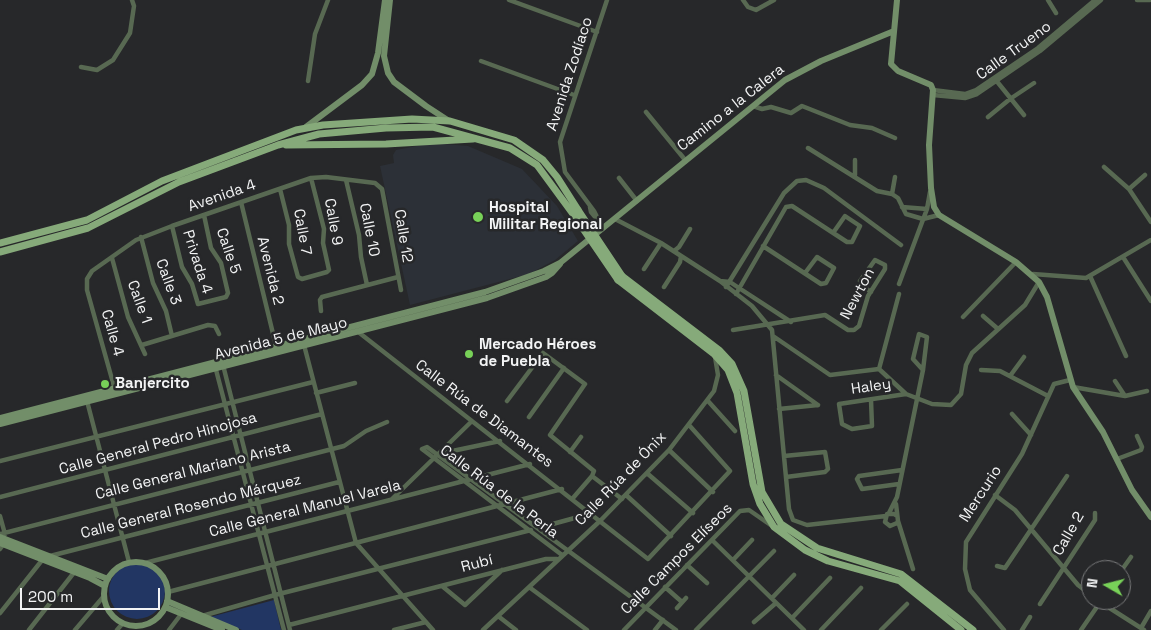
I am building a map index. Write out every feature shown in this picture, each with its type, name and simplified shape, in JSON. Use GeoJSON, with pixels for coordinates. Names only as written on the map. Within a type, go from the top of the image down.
{"type":"FeatureCollection","features":[{"type":"Feature","properties":{"kind":"main road"},"geometry":{"type":"LineString","coordinates":[[0,243],[87,220],[162,181],[305,128],[412,119],[450,121],[498,134],[526,147],[543,160],[557,177],[576,212],[620,278],[714,354],[728,370],[733,380],[753,484],[760,504],[774,527],[805,550],[828,561],[900,582],[960,630]]}},
{"type":"Feature","properties":{"kind":"main road"},"geometry":{"type":"LineString","coordinates":[[0,252],[88,228],[180,182],[278,145],[325,133],[433,127],[486,140],[510,148],[538,165],[576,212]]}},
{"type":"Feature","properties":{"kind":"main road"},"geometry":{"type":"LineString","coordinates":[[278,145],[486,140]]}},
{"type":"Feature","properties":{"kind":"main road"},"geometry":{"type":"LineString","coordinates":[[241,151],[244,159]]}},
{"type":"Feature","properties":{"kind":"main road"},"geometry":{"type":"LineString","coordinates":[[620,278],[719,350],[732,364],[744,391],[762,492],[772,513],[781,524],[817,548],[902,574],[973,630]]}},
{"type":"Feature","properties":{"kind":"street"},"geometry":{"type":"LineString","coordinates":[[82,67],[96,70],[113,60],[130,33],[134,6],[132,0]]}},
{"type":"Feature","properties":{"kind":"street"},"geometry":{"type":"LineString","coordinates":[[308,81],[315,34],[328,0]]}},
{"type":"Feature","properties":{"kind":"street"},"geometry":{"type":"LineString","coordinates":[[305,128],[362,85],[372,74],[378,53],[385,0]]}},
{"type":"Feature","properties":{"kind":"street"},"geometry":{"type":"LineString","coordinates":[[390,0],[384,56],[388,73],[394,82],[450,121]]}},
{"type":"Feature","properties":{"kind":"street"},"geometry":{"type":"LineString","coordinates":[[509,0],[596,32]]}},
{"type":"Feature","properties":{"kind":"street","name":"Avenida Zodíaco"},"geometry":{"type":"LineString","coordinates":[[602,225],[565,172],[560,151],[562,132],[607,0]]}},
{"type":"Feature","properties":{"kind":"street"},"geometry":{"type":"LineString","coordinates":[[743,0],[748,7],[756,10],[774,0]]}},
{"type":"Feature","properties":{"kind":"street"},"geometry":{"type":"LineString","coordinates":[[897,0],[891,64],[894,68],[931,85],[933,93],[929,130],[931,188],[939,215],[1016,262],[1033,274],[1039,282],[1047,297],[1072,383],[1117,459],[1132,490],[1149,509],[1151,517]]}},
{"type":"Feature","properties":{"kind":"street"},"geometry":{"type":"LineString","coordinates":[[1048,0],[1056,13]]}},
{"type":"Feature","properties":{"kind":"street","name":"Calle Trueno"},"geometry":{"type":"LineString","coordinates":[[994,79],[1038,48],[1095,0]]}},
{"type":"Feature","properties":{"kind":"street","name":"Calle Trueno"},"geometry":{"type":"LineString","coordinates":[[933,93],[956,96],[970,92],[994,79],[1040,51],[1101,0]]}},
{"type":"Feature","properties":{"kind":"street"},"geometry":{"type":"LineString","coordinates":[[1137,0],[1150,0]]}},
{"type":"Feature","properties":{"kind":"street","name":"Camino a la Calera"},"geometry":{"type":"LineString","coordinates":[[602,225],[615,219],[779,84],[801,70],[894,31]]}},
{"type":"Feature","properties":{"kind":"street"},"geometry":{"type":"LineString","coordinates":[[481,61],[574,96]]}},
{"type":"Feature","properties":{"kind":"street"},"geometry":{"type":"LineString","coordinates":[[994,79],[1024,115]]}},
{"type":"Feature","properties":{"kind":"street"},"geometry":{"type":"LineString","coordinates":[[988,117],[1034,83]]}},
{"type":"Feature","properties":{"kind":"street"},"geometry":{"type":"LineString","coordinates":[[753,106],[762,109],[771,107],[791,112],[802,106],[850,125],[872,128],[895,138]]}},
{"type":"Feature","properties":{"kind":"street"},"geometry":{"type":"LineString","coordinates":[[646,112],[686,161]]}},
{"type":"Feature","properties":{"kind":"street"},"geometry":{"type":"LineString","coordinates":[[808,148],[855,175],[877,191],[892,194],[898,198],[902,207],[910,216],[923,219],[939,215]]}},
{"type":"Feature","properties":{"kind":"street"},"geometry":{"type":"LineString","coordinates":[[855,160],[855,175]]}},
{"type":"Feature","properties":{"kind":"street"},"geometry":{"type":"LineString","coordinates":[[1104,167],[1129,189],[1150,219]]}},
{"type":"Feature","properties":{"kind":"street"},"geometry":{"type":"LineString","coordinates":[[1129,189],[1145,175]]}},
{"type":"Feature","properties":{"kind":"street","name":"Avenida 4"},"geometry":{"type":"LineString","coordinates":[[87,279],[92,271],[141,237],[311,178],[326,177],[380,186]]}},
{"type":"Feature","properties":{"kind":"street"},"geometry":{"type":"LineString","coordinates":[[892,194],[895,177]]}},
{"type":"Feature","properties":{"kind":"street","name":"Calle 9"},"geometry":{"type":"LineString","coordinates":[[300,279],[329,270],[324,247],[324,229],[311,178]]}},
{"type":"Feature","properties":{"kind":"street"},"geometry":{"type":"LineString","coordinates":[[619,178],[637,201]]}},
{"type":"Feature","properties":{"kind":"street","name":"Calle 10"},"geometry":{"type":"LineString","coordinates":[[346,180],[360,235],[361,257],[367,285]]}},
{"type":"Feature","properties":{"kind":"street"},"geometry":{"type":"LineString","coordinates":[[726,287],[784,193],[797,181],[806,180],[824,188],[901,245]]}},
{"type":"Feature","properties":{"kind":"street","name":"Calle 12"},"geometry":{"type":"LineString","coordinates":[[380,186],[391,230],[393,254],[401,290]]}},
{"type":"Feature","properties":{"kind":"street"},"geometry":{"type":"LineString","coordinates":[[899,284],[926,210],[931,188]]}},
{"type":"Feature","properties":{"kind":"street","name":"Calle 7"},"geometry":{"type":"LineString","coordinates":[[280,189],[289,225],[289,244],[300,279]]}},
{"type":"Feature","properties":{"kind":"street","name":"Avenida 2"},"geometry":{"type":"LineString","coordinates":[[241,202],[276,346]]}},
{"type":"Feature","properties":{"kind":"street"},"geometry":{"type":"LineString","coordinates":[[736,294],[763,246],[789,206],[832,233],[850,243],[860,226],[845,216],[832,233]]}},
{"type":"Feature","properties":{"kind":"street"},"geometry":{"type":"LineString","coordinates":[[902,207],[926,210]]}},
{"type":"Feature","properties":{"kind":"street","name":"Calle 5"},"geometry":{"type":"LineString","coordinates":[[200,304],[226,297],[228,293],[221,263],[211,248],[204,215]]}},
{"type":"Feature","properties":{"kind":"street"},"geometry":{"type":"LineString","coordinates":[[615,219],[661,243],[720,281],[752,306],[769,325],[773,336],[789,509],[791,516],[797,523],[807,525],[868,519],[888,515],[897,518]]}},
{"type":"Feature","properties":{"kind":"street","name":"Avenida 5 de Mayo"},"geometry":{"type":"LineString","coordinates":[[257,355],[276,346],[355,329],[510,287],[560,263],[602,225]]}},
{"type":"Feature","properties":{"kind":"street","name":"Privada 4"},"geometry":{"type":"LineString","coordinates":[[172,226],[182,267],[192,284],[197,302],[200,304]]}},
{"type":"Feature","properties":{"kind":"street"},"geometry":{"type":"LineString","coordinates":[[674,251],[679,248],[690,229]]}},
{"type":"Feature","properties":{"kind":"street","name":"Calle 3"},"geometry":{"type":"LineString","coordinates":[[141,237],[153,283],[166,311],[172,336]]}},
{"type":"Feature","properties":{"kind":"street"},"geometry":{"type":"LineString","coordinates":[[1033,274],[1090,276],[1151,240]]}},
{"type":"Feature","properties":{"kind":"street"},"geometry":{"type":"LineString","coordinates":[[644,269],[661,243]]}},
{"type":"Feature","properties":{"kind":"street"},"geometry":{"type":"LineString","coordinates":[[763,246],[805,273],[824,284],[834,268],[819,257],[815,258],[805,273]]}},
{"type":"Feature","properties":{"kind":"street"},"geometry":{"type":"LineString","coordinates":[[664,287],[680,262],[681,256]]}},
{"type":"Feature","properties":{"kind":"street"},"geometry":{"type":"LineString","coordinates":[[1123,257],[1151,301]]}},
{"type":"Feature","properties":{"kind":"street","name":"Calle 1"},"geometry":{"type":"LineString","coordinates":[[112,258],[128,317],[145,354]]}},
{"type":"Feature","properties":{"kind":"street","name":"Newton"},"geometry":{"type":"LineString","coordinates":[[791,322],[825,315],[848,330],[854,330],[859,326],[871,292],[886,267],[875,260],[860,281],[861,285],[871,292]]}},
{"type":"Feature","properties":{"kind":"street"},"geometry":{"type":"LineString","coordinates":[[963,317],[1016,262]]}},
{"type":"Feature","properties":{"kind":"street"},"geometry":{"type":"LineString","coordinates":[[1090,276],[1126,356]]}},
{"type":"Feature","properties":{"kind":"street"},"geometry":{"type":"LineString","coordinates":[[321,311],[320,300],[322,297],[398,277]]}},
{"type":"Feature","properties":{"kind":"street","name":"Calle 4"},"geometry":{"type":"LineString","coordinates":[[87,279],[87,290],[115,391]]}},
{"type":"Feature","properties":{"kind":"street"},"geometry":{"type":"LineString","coordinates":[[720,281],[730,282],[791,322]]}},
{"type":"Feature","properties":{"kind":"street"},"geometry":{"type":"LineString","coordinates":[[773,336],[830,375],[879,369],[906,394],[939,406],[946,406],[955,403],[961,394],[966,365],[972,353],[1025,305],[1039,282]]}},
{"type":"Feature","properties":{"kind":"street"},"geometry":{"type":"LineString","coordinates":[[879,369],[898,294]]}},
{"type":"Feature","properties":{"kind":"street"},"geometry":{"type":"LineString","coordinates":[[983,316],[998,329]]}},
{"type":"Feature","properties":{"kind":"street"},"geometry":{"type":"LineString","coordinates":[[733,330],[791,322]]}},
{"type":"Feature","properties":{"kind":"street"},"geometry":{"type":"LineString","coordinates":[[142,345],[211,325],[215,326],[219,334]]}},
{"type":"Feature","properties":{"kind":"street","name":"Calle Rúa de Diamantes"},"geometry":{"type":"LineString","coordinates":[[355,329],[574,498],[648,559],[672,536]]}},
{"type":"Feature","properties":{"kind":"street"},"geometry":{"type":"LineString","coordinates":[[913,568],[897,518],[897,497],[917,399],[922,370],[927,337],[919,334],[913,357],[922,370]]}},
{"type":"Feature","properties":{"kind":"street","name":"Avenida 5 de Mayo"},"geometry":{"type":"LineString","coordinates":[[0,418],[304,345],[330,335]]}},
{"type":"Feature","properties":{"kind":"street"},"geometry":{"type":"LineString","coordinates":[[304,345],[356,543],[433,630]]}},
{"type":"Feature","properties":{"kind":"street"},"geometry":{"type":"LineString","coordinates":[[507,401],[544,353],[585,384],[550,435],[594,471],[574,498]]}},
{"type":"Feature","properties":{"kind":"street","name":"Calle Rúa de Ónix"},"geometry":{"type":"LineString","coordinates":[[483,630],[601,520],[648,474],[669,450],[708,401],[717,381],[714,354]]}},
{"type":"Feature","properties":{"kind":"street"},"geometry":{"type":"LineString","coordinates":[[1010,376],[1024,357]]}},
{"type":"Feature","properties":{"kind":"street"},"geometry":{"type":"LineString","coordinates":[[219,364],[232,402],[265,534],[270,564]]}},
{"type":"Feature","properties":{"kind":"street"},"geometry":{"type":"LineString","coordinates":[[219,364],[225,404],[242,471],[289,627]]}},
{"type":"Feature","properties":{"kind":"street"},"geometry":{"type":"LineString","coordinates":[[529,417],[564,368]]}},
{"type":"Feature","properties":{"kind":"street"},"geometry":{"type":"LineString","coordinates":[[981,370],[996,370],[1048,396]]}},
{"type":"Feature","properties":{"kind":"street"},"geometry":{"type":"LineString","coordinates":[[776,375],[818,405],[779,409]]}},
{"type":"Feature","properties":{"kind":"street"},"geometry":{"type":"LineString","coordinates":[[1115,381],[1125,396]]}},
{"type":"Feature","properties":{"kind":"street"},"geometry":{"type":"LineString","coordinates":[[0,461],[313,382]]}},
{"type":"Feature","properties":{"kind":"street","name":"Mercurio"},"geometry":{"type":"LineString","coordinates":[[1004,630],[970,590],[965,569],[966,542],[1022,454],[1056,382],[1072,383]]}},
{"type":"Feature","properties":{"kind":"street"},"geometry":{"type":"LineString","coordinates":[[316,393],[355,383]]}},
{"type":"Feature","properties":{"kind":"street"},"geometry":{"type":"LineString","coordinates":[[1072,383],[1125,396],[1147,391]]}},
{"type":"Feature","properties":{"kind":"street","name":"Avenida 5 de Mayo"},"geometry":{"type":"LineString","coordinates":[[0,424],[87,401],[115,391]]}},
{"type":"Feature","properties":{"kind":"street","name":"Haley"},"geometry":{"type":"LineString","coordinates":[[871,400],[873,423],[870,428],[852,429],[843,426],[839,404],[906,394]]}},
{"type":"Feature","properties":{"kind":"street"},"geometry":{"type":"LineString","coordinates":[[87,401],[129,562]]}},
{"type":"Feature","properties":{"kind":"street"},"geometry":{"type":"LineString","coordinates":[[708,401],[734,431]]}},
{"type":"Feature","properties":{"kind":"street","name":"Calle General Pedro Hinojosa"},"geometry":{"type":"LineString","coordinates":[[0,497],[322,414]]}},
{"type":"Feature","properties":{"kind":"street"},"geometry":{"type":"LineString","coordinates":[[1012,414],[1030,435]]}},
{"type":"Feature","properties":{"kind":"street"},"geometry":{"type":"LineString","coordinates":[[391,500],[472,421]]}},
{"type":"Feature","properties":{"kind":"street","name":"Calle General Mariano Arista"},"geometry":{"type":"LineString","coordinates":[[2,540],[114,504],[348,444],[366,431],[387,422]]}},
{"type":"Feature","properties":{"kind":"street"},"geometry":{"type":"LineString","coordinates":[[626,495],[672,536],[713,492],[730,471],[689,425]]}},
{"type":"Feature","properties":{"kind":"street"},"geometry":{"type":"LineString","coordinates":[[1117,459],[1141,450],[1142,447],[1137,436]]}},
{"type":"Feature","properties":{"kind":"street"},"geometry":{"type":"LineString","coordinates":[[570,452],[582,437]]}},
{"type":"Feature","properties":{"kind":"street"},"geometry":{"type":"LineString","coordinates":[[435,456],[500,441]]}},
{"type":"Feature","properties":{"kind":"street"},"geometry":{"type":"LineString","coordinates":[[669,450],[713,492]]}},
{"type":"Feature","properties":{"kind":"street"},"geometry":{"type":"LineString","coordinates":[[784,456],[824,452],[826,454],[827,471],[786,477]]}},
{"type":"Feature","properties":{"kind":"street","name":"Calle Rúa de la Perla"},"geometry":{"type":"LineString","coordinates":[[435,456],[472,480],[676,630]]}},
{"type":"Feature","properties":{"kind":"street","name":"Calle Rúa de la Perla"},"geometry":{"type":"LineString","coordinates":[[435,456],[464,482],[562,555]]}},
{"type":"Feature","properties":{"kind":"street","name":"Calle General Manuel Varela"},"geometry":{"type":"LineString","coordinates":[[145,563],[265,534],[530,464]]}},
{"type":"Feature","properties":{"kind":"street"},"geometry":{"type":"LineString","coordinates":[[899,484],[862,489],[857,479],[859,476],[902,470]]}},
{"type":"Feature","properties":{"kind":"street"},"geometry":{"type":"LineString","coordinates":[[648,474],[693,513]]}},
{"type":"Feature","properties":{"kind":"street"},"geometry":{"type":"LineString","coordinates":[[592,476],[622,499]]}},
{"type":"Feature","properties":{"kind":"street"},"geometry":{"type":"LineString","coordinates":[[997,566],[1005,568],[1067,476]]}},
{"type":"Feature","properties":{"kind":"street","name":"Calle General Rosendo Márquez"},"geometry":{"type":"LineString","coordinates":[[46,558],[339,482]]}},
{"type":"Feature","properties":{"kind":"street"},"geometry":{"type":"LineString","coordinates":[[168,592],[562,489]]}},
{"type":"Feature","properties":{"kind":"street"},"geometry":{"type":"LineString","coordinates":[[995,495],[1015,510],[1081,588]]}},
{"type":"Feature","properties":{"kind":"street"},"geometry":{"type":"LineString","coordinates":[[897,497],[888,515],[888,525],[903,539]]}},
{"type":"Feature","properties":{"kind":"street","name":"Calle Campos Elíseos"},"geometry":{"type":"LineString","coordinates":[[624,630],[742,510],[749,510],[774,527]]}},
{"type":"Feature","properties":{"kind":"street"},"geometry":{"type":"LineString","coordinates":[[166,604],[182,614],[200,618],[278,594],[593,513]]}},
{"type":"Feature","properties":{"kind":"street","name":"Calle 2"},"geometry":{"type":"LineString","coordinates":[[1064,568],[1095,520],[1095,513]]}},
{"type":"Feature","properties":{"kind":"street"},"geometry":{"type":"LineString","coordinates":[[0,516],[2,540],[77,570],[108,579]]}},
{"type":"Feature","properties":{"kind":"street"},"geometry":{"type":"LineString","coordinates":[[868,519],[894,526],[897,518]]}},
{"type":"Feature","properties":{"kind":"street"},"geometry":{"type":"LineString","coordinates":[[712,540],[804,630]]}},
{"type":"Feature","properties":{"kind":"street"},"geometry":{"type":"LineString","coordinates":[[733,560],[752,540]]}},
{"type":"Feature","properties":{"kind":"street"},"geometry":{"type":"LineString","coordinates":[[696,630],[774,551]]}},
{"type":"Feature","properties":{"kind":"street"},"geometry":{"type":"LineString","coordinates":[[0,613],[46,558]]}},
{"type":"Feature","properties":{"kind":"street","name":"Rubí"},"geometry":{"type":"LineString","coordinates":[[289,627],[402,595],[546,559],[558,559]]}},
{"type":"Feature","properties":{"kind":"street"},"geometry":{"type":"LineString","coordinates":[[129,562],[145,563],[158,570],[164,577],[168,592],[166,604],[155,620],[148,624],[131,626],[123,623],[108,610],[104,596],[105,586],[117,568],[129,562]]}},
{"type":"Feature","properties":{"kind":"street"},"geometry":{"type":"LineString","coordinates":[[687,565],[707,583]]}},
{"type":"Feature","properties":{"kind":"street"},"geometry":{"type":"LineString","coordinates":[[1040,604],[1064,568]]}},
{"type":"Feature","properties":{"kind":"street"},"geometry":{"type":"LineString","coordinates":[[77,570],[105,586]]}},
{"type":"Feature","properties":{"kind":"street"},"geometry":{"type":"LineString","coordinates":[[29,630],[77,570]]}},
{"type":"Feature","properties":{"kind":"street"},"geometry":{"type":"LineString","coordinates":[[442,586],[465,605],[503,570]]}},
{"type":"Feature","properties":{"kind":"street"},"geometry":{"type":"LineString","coordinates":[[772,598],[794,575]]}},
{"type":"Feature","properties":{"kind":"street"},"geometry":{"type":"LineString","coordinates":[[792,618],[830,578]]}},
{"type":"Feature","properties":{"kind":"street"},"geometry":{"type":"LineString","coordinates":[[529,587],[587,630]]}},
{"type":"Feature","properties":{"kind":"street"},"geometry":{"type":"LineString","coordinates":[[666,587],[684,600],[677,608]]}},
{"type":"Feature","properties":{"kind":"street"},"geometry":{"type":"LineString","coordinates":[[822,630],[861,588]]}},
{"type":"Feature","properties":{"kind":"street"},"geometry":{"type":"LineString","coordinates":[[278,594],[284,630]]}},
{"type":"Feature","properties":{"kind":"street"},"geometry":{"type":"LineString","coordinates":[[75,630],[104,596]]}},
{"type":"Feature","properties":{"kind":"street"},"geometry":{"type":"LineString","coordinates":[[754,622],[776,602]]}},
{"type":"Feature","properties":{"kind":"street"},"geometry":{"type":"LineString","coordinates":[[166,604],[222,629],[236,630]]}},
{"type":"Feature","properties":{"kind":"street"},"geometry":{"type":"LineString","coordinates":[[881,630],[907,604]]}},
{"type":"Feature","properties":{"kind":"street"},"geometry":{"type":"LineString","coordinates":[[1081,630],[1093,610]]}},
{"type":"Feature","properties":{"kind":"street"},"geometry":{"type":"LineString","coordinates":[[1113,610],[1142,629],[1151,611]]}},
{"type":"Feature","properties":{"kind":"street"},"geometry":{"type":"LineString","coordinates":[[169,630],[182,614]]}},
{"type":"Feature","properties":{"kind":"street"},"geometry":{"type":"LineString","coordinates":[[498,616],[516,630]]}},
{"type":"Feature","properties":{"kind":"street"},"geometry":{"type":"LineString","coordinates":[[1022,630],[1030,617]]}},
{"type":"Feature","properties":{"kind":"street"},"geometry":{"type":"LineString","coordinates":[[655,630],[663,620]]}},
{"type":"Feature","properties":{"kind":"street"},"geometry":{"type":"LineString","coordinates":[[394,630],[426,622]]}},
{"type":"Feature","properties":{"kind":"street"},"geometry":{"type":"LineString","coordinates":[[118,630],[123,623]]}},
{"type":"Feature","properties":{"kind":"shaded area","name":"Hospital Militar Regional"},"geometry":{"type":"Polygon","coordinates":[[[432,143],[468,146],[522,169],[557,206],[578,241],[555,260],[529,274],[410,305],[380,166],[394,163],[393,155],[396,150],[432,143]]]}},
{"type":"Feature","properties":{"kind":"shaded area"},"geometry":{"type":"Polygon","coordinates":[[[132,563],[142,563],[157,571],[163,580],[165,591],[163,602],[157,611],[142,619],[132,619],[121,614],[114,607],[109,596],[109,586],[114,575],[121,568],[132,563]]]}},
{"type":"Feature","properties":{"kind":"shaded area"},"geometry":{"type":"Polygon","coordinates":[[[274,600],[281,630],[242,630],[210,617],[274,600]]]}},
{"type":"Feature","properties":{"kind":"place","name":"Hospital Militar Regional"},"geometry":{"type":"Point","coordinates":[478,217]}},
{"type":"Feature","properties":{"kind":"place","name":"Mercado Héroes de Puebla"},"geometry":{"type":"Point","coordinates":[469,354]}},
{"type":"Feature","properties":{"kind":"place","name":"Banjercito"},"geometry":{"type":"Point","coordinates":[105,384]}}]}
